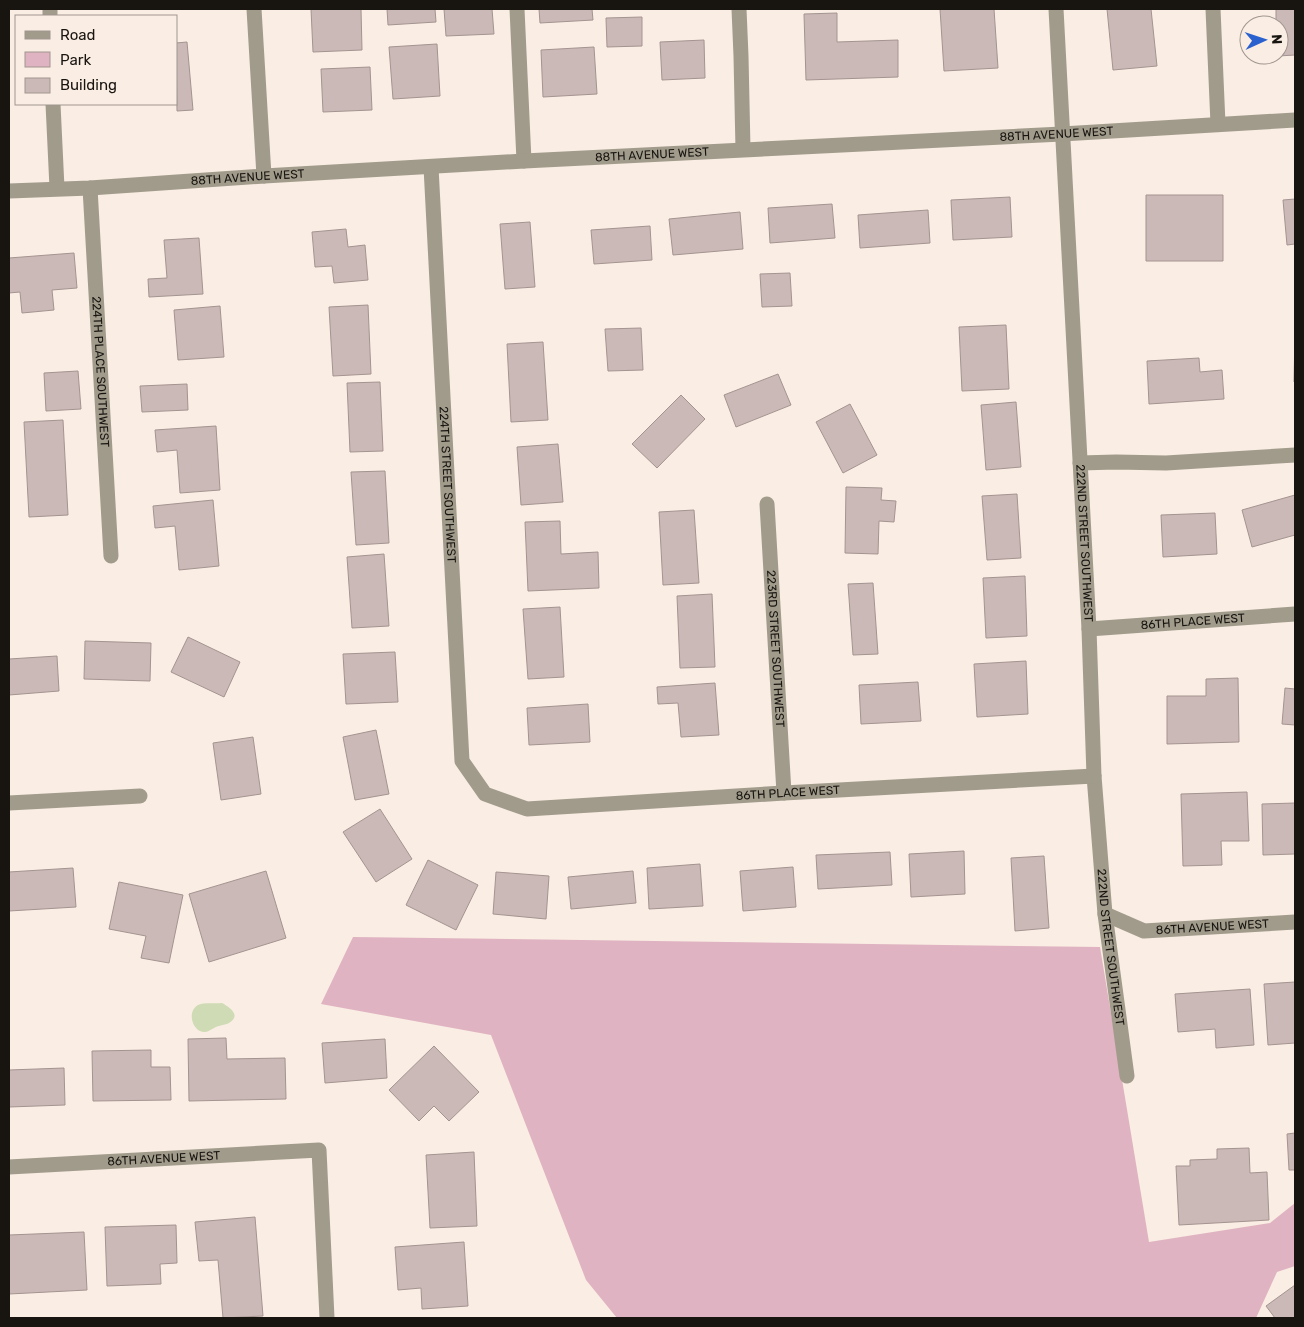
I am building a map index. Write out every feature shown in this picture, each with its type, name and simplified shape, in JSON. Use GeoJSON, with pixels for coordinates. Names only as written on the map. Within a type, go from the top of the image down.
{"type":"FeatureCollection","features":[{"type":"Feature","properties":{"kind":"street"},"geometry":{"type":"LineString","coordinates":[[254,9],[264,176]]}},
{"type":"Feature","properties":{"kind":"street"},"geometry":{"type":"LineString","coordinates":[[517,9],[524,161]]}},
{"type":"Feature","properties":{"kind":"street"},"geometry":{"type":"LineString","coordinates":[[739,9],[743,150]]}},
{"type":"Feature","properties":{"kind":"street","name":"222ND STREET SOUTHWEST"},"geometry":{"type":"LineString","coordinates":[[1056,9],[1089,629],[1094,776],[1105,914],[1127,1076]]}},
{"type":"Feature","properties":{"kind":"street"},"geometry":{"type":"LineString","coordinates":[[1213,9],[1218,124]]}},
{"type":"Feature","properties":{"kind":"street"},"geometry":{"type":"LineString","coordinates":[[53,105],[58,188]]}},
{"type":"Feature","properties":{"kind":"street","name":"88TH AVENUE WEST"},"geometry":{"type":"LineString","coordinates":[[9,191],[90,188],[524,161],[1062,134],[1295,120]]}},
{"type":"Feature","properties":{"kind":"street","name":"224TH STREET SOUTHWEST"},"geometry":{"type":"LineString","coordinates":[[431,167],[462,761],[485,794]]}},
{"type":"Feature","properties":{"kind":"street","name":"224TH PLACE SOUTHWEST"},"geometry":{"type":"LineString","coordinates":[[90,188],[110,556]]}},
{"type":"Feature","properties":{"kind":"street"},"geometry":{"type":"LineString","coordinates":[[1080,463],[1166,463],[1295,455]]}},
{"type":"Feature","properties":{"kind":"street","name":"223RD STREET SOUTHWEST"},"geometry":{"type":"LineString","coordinates":[[767,504],[784,792]]}},
{"type":"Feature","properties":{"kind":"street","name":"86TH PLACE WEST"},"geometry":{"type":"LineString","coordinates":[[1089,629],[1295,614]]}},
{"type":"Feature","properties":{"kind":"street","name":"86TH PLACE WEST"},"geometry":{"type":"LineString","coordinates":[[485,794],[528,809],[784,792],[1094,776]]}},
{"type":"Feature","properties":{"kind":"street"},"geometry":{"type":"LineString","coordinates":[[9,803],[140,796]]}},
{"type":"Feature","properties":{"kind":"street","name":"86TH AVENUE WEST"},"geometry":{"type":"LineString","coordinates":[[1105,914],[1144,931],[1295,922]]}},
{"type":"Feature","properties":{"kind":"street","name":"86TH AVENUE WEST"},"geometry":{"type":"LineString","coordinates":[[9,1168],[319,1150],[327,1318]]}},
{"type":"Feature","properties":{"kind":"green space"},"geometry":{"type":"Polygon","coordinates":[[[353,937],[1100,947],[1149,1242],[1270,1223],[1295,1203],[1295,1266],[1277,1272],[1256,1318],[617,1318],[586,1280],[491,1035],[321,1004],[353,937]]]}},
{"type":"Feature","properties":{"kind":"shaded area"},"geometry":{"type":"Polygon","coordinates":[[[222,1003],[233,1012],[233,1020],[206,1032],[200,1031],[194,1026],[192,1015],[198,1005],[222,1003]]]}},
{"type":"Feature","properties":{"kind":"building"},"geometry":{"type":"Polygon","coordinates":[[[311,9],[361,9],[362,50],[313,52],[311,9]]]}},
{"type":"Feature","properties":{"kind":"building"},"geometry":{"type":"Polygon","coordinates":[[[387,9],[435,9],[436,22],[388,25],[387,9]]]}},
{"type":"Feature","properties":{"kind":"building"},"geometry":{"type":"Polygon","coordinates":[[[444,9],[492,9],[494,34],[446,36],[444,9]]]}},
{"type":"Feature","properties":{"kind":"building"},"geometry":{"type":"Polygon","coordinates":[[[539,9],[592,9],[593,20],[540,23],[539,9]]]}},
{"type":"Feature","properties":{"kind":"building"},"geometry":{"type":"Polygon","coordinates":[[[940,9],[994,9],[998,68],[944,71],[940,9]]]}},
{"type":"Feature","properties":{"kind":"building"},"geometry":{"type":"Polygon","coordinates":[[[1107,9],[1151,9],[1157,66],[1113,70],[1107,9]]]}},
{"type":"Feature","properties":{"kind":"building"},"geometry":{"type":"Polygon","coordinates":[[[1276,9],[1295,9],[1295,55],[1289,55],[1289,15],[1276,15],[1276,9]]]}},
{"type":"Feature","properties":{"kind":"building"},"geometry":{"type":"Polygon","coordinates":[[[837,13],[837,42],[898,40],[898,77],[806,80],[804,14],[837,13]]]}},
{"type":"Feature","properties":{"kind":"building"},"geometry":{"type":"Polygon","coordinates":[[[642,17],[642,46],[607,47],[606,18],[642,17]]]}},
{"type":"Feature","properties":{"kind":"building"},"geometry":{"type":"Polygon","coordinates":[[[704,40],[705,78],[662,80],[660,42],[704,40]]]}},
{"type":"Feature","properties":{"kind":"building"},"geometry":{"type":"Polygon","coordinates":[[[187,42],[193,110],[177,111],[178,43],[187,42]]]}},
{"type":"Feature","properties":{"kind":"building"},"geometry":{"type":"Polygon","coordinates":[[[437,44],[440,96],[393,99],[389,47],[437,44]]]}},
{"type":"Feature","properties":{"kind":"building"},"geometry":{"type":"Polygon","coordinates":[[[594,47],[597,94],[543,97],[541,50],[594,47]]]}},
{"type":"Feature","properties":{"kind":"building"},"geometry":{"type":"Polygon","coordinates":[[[370,67],[372,110],[323,112],[321,69],[370,67]]]}},
{"type":"Feature","properties":{"kind":"building"},"geometry":{"type":"Polygon","coordinates":[[[1146,195],[1223,195],[1223,261],[1146,261],[1146,195]]]}},
{"type":"Feature","properties":{"kind":"building"},"geometry":{"type":"Polygon","coordinates":[[[1010,197],[1012,237],[953,240],[951,200],[1010,197]]]}},
{"type":"Feature","properties":{"kind":"building"},"geometry":{"type":"Polygon","coordinates":[[[1295,199],[1295,244],[1287,245],[1283,200],[1295,199]]]}},
{"type":"Feature","properties":{"kind":"building"},"geometry":{"type":"Polygon","coordinates":[[[832,204],[835,238],[770,243],[768,208],[832,204]]]}},
{"type":"Feature","properties":{"kind":"building"},"geometry":{"type":"Polygon","coordinates":[[[928,210],[930,243],[860,248],[858,215],[928,210]]]}},
{"type":"Feature","properties":{"kind":"building"},"geometry":{"type":"Polygon","coordinates":[[[740,212],[743,249],[673,255],[669,219],[740,212]]]}},
{"type":"Feature","properties":{"kind":"building"},"geometry":{"type":"Polygon","coordinates":[[[530,222],[535,287],[505,289],[500,224],[530,222]]]}},
{"type":"Feature","properties":{"kind":"building"},"geometry":{"type":"Polygon","coordinates":[[[650,226],[652,260],[594,264],[591,230],[650,226]]]}},
{"type":"Feature","properties":{"kind":"building"},"geometry":{"type":"Polygon","coordinates":[[[346,229],[348,247],[365,245],[368,280],[334,283],[332,266],[315,267],[312,232],[346,229]]]}},
{"type":"Feature","properties":{"kind":"building"},"geometry":{"type":"Polygon","coordinates":[[[199,238],[203,294],[149,297],[148,279],[167,278],[164,240],[199,238]]]}},
{"type":"Feature","properties":{"kind":"building"},"geometry":{"type":"Polygon","coordinates":[[[74,253],[77,288],[52,290],[54,310],[22,313],[20,292],[9,293],[9,258],[74,253]]]}},
{"type":"Feature","properties":{"kind":"building"},"geometry":{"type":"Polygon","coordinates":[[[790,273],[792,306],[762,307],[760,274],[790,273]]]}},
{"type":"Feature","properties":{"kind":"building"},"geometry":{"type":"Polygon","coordinates":[[[368,305],[371,374],[333,376],[329,307],[368,305]]]}},
{"type":"Feature","properties":{"kind":"building"},"geometry":{"type":"Polygon","coordinates":[[[220,306],[224,357],[178,360],[174,310],[220,306]]]}},
{"type":"Feature","properties":{"kind":"building"},"geometry":{"type":"Polygon","coordinates":[[[1006,325],[1009,389],[962,391],[959,327],[1006,325]]]}},
{"type":"Feature","properties":{"kind":"building"},"geometry":{"type":"Polygon","coordinates":[[[641,328],[643,370],[608,371],[605,329],[641,328]]]}},
{"type":"Feature","properties":{"kind":"building"},"geometry":{"type":"Polygon","coordinates":[[[1295,333],[1295,382],[1294,382],[1295,333]]]}},
{"type":"Feature","properties":{"kind":"building"},"geometry":{"type":"Polygon","coordinates":[[[543,342],[548,420],[511,422],[507,344],[543,342]]]}},
{"type":"Feature","properties":{"kind":"building"},"geometry":{"type":"Polygon","coordinates":[[[1199,358],[1200,372],[1222,370],[1224,399],[1149,404],[1147,361],[1199,358]]]}},
{"type":"Feature","properties":{"kind":"building"},"geometry":{"type":"Polygon","coordinates":[[[78,371],[81,409],[46,411],[44,373],[78,371]]]}},
{"type":"Feature","properties":{"kind":"building"},"geometry":{"type":"Polygon","coordinates":[[[778,374],[791,405],[736,427],[724,395],[778,374]]]}},
{"type":"Feature","properties":{"kind":"building"},"geometry":{"type":"Polygon","coordinates":[[[380,382],[383,451],[350,452],[347,383],[380,382]]]}},
{"type":"Feature","properties":{"kind":"building"},"geometry":{"type":"Polygon","coordinates":[[[187,384],[188,410],[142,412],[140,386],[187,384]]]}},
{"type":"Feature","properties":{"kind":"building"},"geometry":{"type":"Polygon","coordinates":[[[681,395],[705,419],[657,468],[632,444],[681,395]]]}},
{"type":"Feature","properties":{"kind":"building"},"geometry":{"type":"Polygon","coordinates":[[[1016,402],[1021,467],[986,470],[981,405],[1016,402]]]}},
{"type":"Feature","properties":{"kind":"building"},"geometry":{"type":"Polygon","coordinates":[[[850,404],[877,455],[843,473],[816,422],[850,404]]]}},
{"type":"Feature","properties":{"kind":"building"},"geometry":{"type":"Polygon","coordinates":[[[63,420],[68,515],[29,517],[24,422],[63,420]]]}},
{"type":"Feature","properties":{"kind":"building"},"geometry":{"type":"Polygon","coordinates":[[[216,426],[220,490],[180,493],[177,450],[157,452],[155,430],[216,426]]]}},
{"type":"Feature","properties":{"kind":"building"},"geometry":{"type":"Polygon","coordinates":[[[558,444],[563,502],[521,505],[517,447],[558,444]]]}},
{"type":"Feature","properties":{"kind":"building"},"geometry":{"type":"Polygon","coordinates":[[[385,471],[389,543],[356,545],[351,472],[385,471]]]}},
{"type":"Feature","properties":{"kind":"building"},"geometry":{"type":"Polygon","coordinates":[[[846,487],[882,488],[881,500],[896,501],[894,522],[879,521],[878,554],[845,553],[846,487]]]}},
{"type":"Feature","properties":{"kind":"building"},"geometry":{"type":"Polygon","coordinates":[[[1017,494],[1021,558],[987,560],[982,496],[1017,494]]]}},
{"type":"Feature","properties":{"kind":"building"},"geometry":{"type":"Polygon","coordinates":[[[1295,495],[1295,535],[1252,547],[1242,510],[1295,495]]]}},
{"type":"Feature","properties":{"kind":"building"},"geometry":{"type":"Polygon","coordinates":[[[213,500],[219,566],[179,570],[175,526],[155,528],[153,506],[213,500]]]}},
{"type":"Feature","properties":{"kind":"building"},"geometry":{"type":"Polygon","coordinates":[[[694,510],[699,583],[663,585],[659,512],[694,510]]]}},
{"type":"Feature","properties":{"kind":"building"},"geometry":{"type":"Polygon","coordinates":[[[1215,513],[1217,554],[1163,557],[1161,515],[1215,513]]]}},
{"type":"Feature","properties":{"kind":"building"},"geometry":{"type":"Polygon","coordinates":[[[560,521],[561,554],[598,552],[599,588],[528,591],[525,522],[560,521]]]}},
{"type":"Feature","properties":{"kind":"building"},"geometry":{"type":"Polygon","coordinates":[[[384,554],[389,626],[352,628],[347,557],[384,554]]]}},
{"type":"Feature","properties":{"kind":"building"},"geometry":{"type":"Polygon","coordinates":[[[1025,576],[1027,636],[986,638],[983,578],[1025,576]]]}},
{"type":"Feature","properties":{"kind":"building"},"geometry":{"type":"Polygon","coordinates":[[[873,583],[878,654],[853,655],[848,584],[873,583]]]}},
{"type":"Feature","properties":{"kind":"building"},"geometry":{"type":"Polygon","coordinates":[[[712,594],[715,667],[680,668],[677,596],[712,594]]]}},
{"type":"Feature","properties":{"kind":"building"},"geometry":{"type":"Polygon","coordinates":[[[560,607],[564,677],[528,679],[523,609],[560,607]]]}},
{"type":"Feature","properties":{"kind":"building"},"geometry":{"type":"Polygon","coordinates":[[[188,637],[240,662],[224,697],[171,672],[188,637]]]}},
{"type":"Feature","properties":{"kind":"building"},"geometry":{"type":"Polygon","coordinates":[[[85,641],[151,643],[150,681],[84,679],[85,641]]]}},
{"type":"Feature","properties":{"kind":"building"},"geometry":{"type":"Polygon","coordinates":[[[395,652],[398,702],[346,704],[343,654],[395,652]]]}},
{"type":"Feature","properties":{"kind":"building"},"geometry":{"type":"Polygon","coordinates":[[[57,656],[59,691],[9,695],[9,659],[57,656]]]}},
{"type":"Feature","properties":{"kind":"building"},"geometry":{"type":"Polygon","coordinates":[[[1026,661],[1028,714],[977,717],[974,664],[1026,661]]]}},
{"type":"Feature","properties":{"kind":"building"},"geometry":{"type":"Polygon","coordinates":[[[1238,678],[1239,742],[1167,744],[1167,696],[1206,696],[1206,679],[1238,678]]]}},
{"type":"Feature","properties":{"kind":"building"},"geometry":{"type":"Polygon","coordinates":[[[918,682],[921,721],[861,724],[859,685],[918,682]]]}},
{"type":"Feature","properties":{"kind":"building"},"geometry":{"type":"Polygon","coordinates":[[[715,683],[719,735],[681,737],[678,703],[658,704],[657,687],[715,683]]]}},
{"type":"Feature","properties":{"kind":"building"},"geometry":{"type":"Polygon","coordinates":[[[1285,688],[1295,689],[1295,725],[1282,724],[1285,688]]]}},
{"type":"Feature","properties":{"kind":"building"},"geometry":{"type":"Polygon","coordinates":[[[588,704],[590,742],[529,745],[527,708],[588,704]]]}},
{"type":"Feature","properties":{"kind":"building"},"geometry":{"type":"Polygon","coordinates":[[[376,730],[389,794],[355,800],[343,737],[376,730]]]}},
{"type":"Feature","properties":{"kind":"building"},"geometry":{"type":"Polygon","coordinates":[[[253,737],[261,794],[221,800],[213,743],[253,737]]]}},
{"type":"Feature","properties":{"kind":"building"},"geometry":{"type":"Polygon","coordinates":[[[1247,792],[1249,841],[1221,841],[1222,865],[1183,866],[1181,794],[1247,792]]]}},
{"type":"Feature","properties":{"kind":"building"},"geometry":{"type":"Polygon","coordinates":[[[1295,803],[1295,854],[1263,855],[1262,804],[1295,803]]]}},
{"type":"Feature","properties":{"kind":"building"},"geometry":{"type":"Polygon","coordinates":[[[380,809],[412,859],[376,882],[343,832],[380,809]]]}},
{"type":"Feature","properties":{"kind":"building"},"geometry":{"type":"Polygon","coordinates":[[[964,851],[965,894],[911,897],[909,854],[964,851]]]}},
{"type":"Feature","properties":{"kind":"building"},"geometry":{"type":"Polygon","coordinates":[[[890,852],[892,885],[818,889],[816,855],[890,852]]]}},
{"type":"Feature","properties":{"kind":"building"},"geometry":{"type":"Polygon","coordinates":[[[1044,856],[1049,928],[1015,931],[1011,858],[1044,856]]]}},
{"type":"Feature","properties":{"kind":"building"},"geometry":{"type":"Polygon","coordinates":[[[428,860],[478,885],[456,930],[406,905],[428,860]]]}},
{"type":"Feature","properties":{"kind":"building"},"geometry":{"type":"Polygon","coordinates":[[[700,864],[703,906],[649,909],[647,868],[700,864]]]}},
{"type":"Feature","properties":{"kind":"building"},"geometry":{"type":"Polygon","coordinates":[[[793,867],[796,907],[743,911],[740,871],[793,867]]]}},
{"type":"Feature","properties":{"kind":"building"},"geometry":{"type":"Polygon","coordinates":[[[73,868],[76,907],[9,911],[9,872],[73,868]]]}},
{"type":"Feature","properties":{"kind":"building"},"geometry":{"type":"Polygon","coordinates":[[[266,871],[286,938],[209,962],[189,894],[266,871]]]}},
{"type":"Feature","properties":{"kind":"building"},"geometry":{"type":"Polygon","coordinates":[[[633,871],[636,903],[571,909],[568,877],[633,871]]]}},
{"type":"Feature","properties":{"kind":"building"},"geometry":{"type":"Polygon","coordinates":[[[496,872],[549,876],[546,919],[493,914],[496,872]]]}},
{"type":"Feature","properties":{"kind":"building"},"geometry":{"type":"Polygon","coordinates":[[[119,882],[183,895],[169,963],[141,958],[146,936],[109,929],[119,882]]]}},
{"type":"Feature","properties":{"kind":"building"},"geometry":{"type":"Polygon","coordinates":[[[1295,982],[1295,1043],[1268,1045],[1264,984],[1295,982]]]}},
{"type":"Feature","properties":{"kind":"building"},"geometry":{"type":"Polygon","coordinates":[[[1250,989],[1254,1045],[1216,1048],[1215,1029],[1178,1032],[1175,994],[1250,989]]]}},
{"type":"Feature","properties":{"kind":"building"},"geometry":{"type":"Polygon","coordinates":[[[226,1038],[227,1059],[285,1058],[286,1099],[189,1101],[188,1039],[226,1038]]]}},
{"type":"Feature","properties":{"kind":"building"},"geometry":{"type":"Polygon","coordinates":[[[385,1039],[387,1078],[325,1083],[322,1043],[385,1039]]]}},
{"type":"Feature","properties":{"kind":"building"},"geometry":{"type":"Polygon","coordinates":[[[434,1046],[479,1092],[449,1121],[434,1106],[419,1121],[389,1090],[434,1046]]]}},
{"type":"Feature","properties":{"kind":"building"},"geometry":{"type":"Polygon","coordinates":[[[151,1050],[151,1067],[170,1067],[171,1100],[93,1101],[92,1051],[151,1050]]]}},
{"type":"Feature","properties":{"kind":"building"},"geometry":{"type":"Polygon","coordinates":[[[64,1068],[65,1105],[9,1107],[9,1070],[64,1068]]]}},
{"type":"Feature","properties":{"kind":"building"},"geometry":{"type":"Polygon","coordinates":[[[1295,1133],[1295,1170],[1289,1170],[1287,1134],[1295,1133]]]}},
{"type":"Feature","properties":{"kind":"building"},"geometry":{"type":"Polygon","coordinates":[[[1249,1148],[1250,1173],[1267,1172],[1269,1220],[1179,1225],[1176,1166],[1190,1166],[1190,1160],[1217,1159],[1217,1149],[1249,1148]]]}},
{"type":"Feature","properties":{"kind":"building"},"geometry":{"type":"Polygon","coordinates":[[[474,1152],[477,1226],[430,1228],[426,1155],[474,1152]]]}},
{"type":"Feature","properties":{"kind":"building"},"geometry":{"type":"Polygon","coordinates":[[[255,1217],[263,1316],[223,1318],[218,1260],[199,1261],[195,1222],[255,1217]]]}},
{"type":"Feature","properties":{"kind":"building"},"geometry":{"type":"Polygon","coordinates":[[[176,1225],[177,1263],[160,1264],[161,1284],[107,1286],[105,1227],[176,1225]]]}},
{"type":"Feature","properties":{"kind":"building"},"geometry":{"type":"Polygon","coordinates":[[[84,1232],[87,1290],[9,1294],[9,1235],[84,1232]]]}},
{"type":"Feature","properties":{"kind":"building"},"geometry":{"type":"Polygon","coordinates":[[[464,1242],[468,1306],[422,1309],[421,1288],[398,1290],[395,1247],[464,1242]]]}},
{"type":"Feature","properties":{"kind":"building"},"geometry":{"type":"Polygon","coordinates":[[[1295,1285],[1295,1318],[1275,1318],[1266,1306],[1295,1285]]]}}]}
